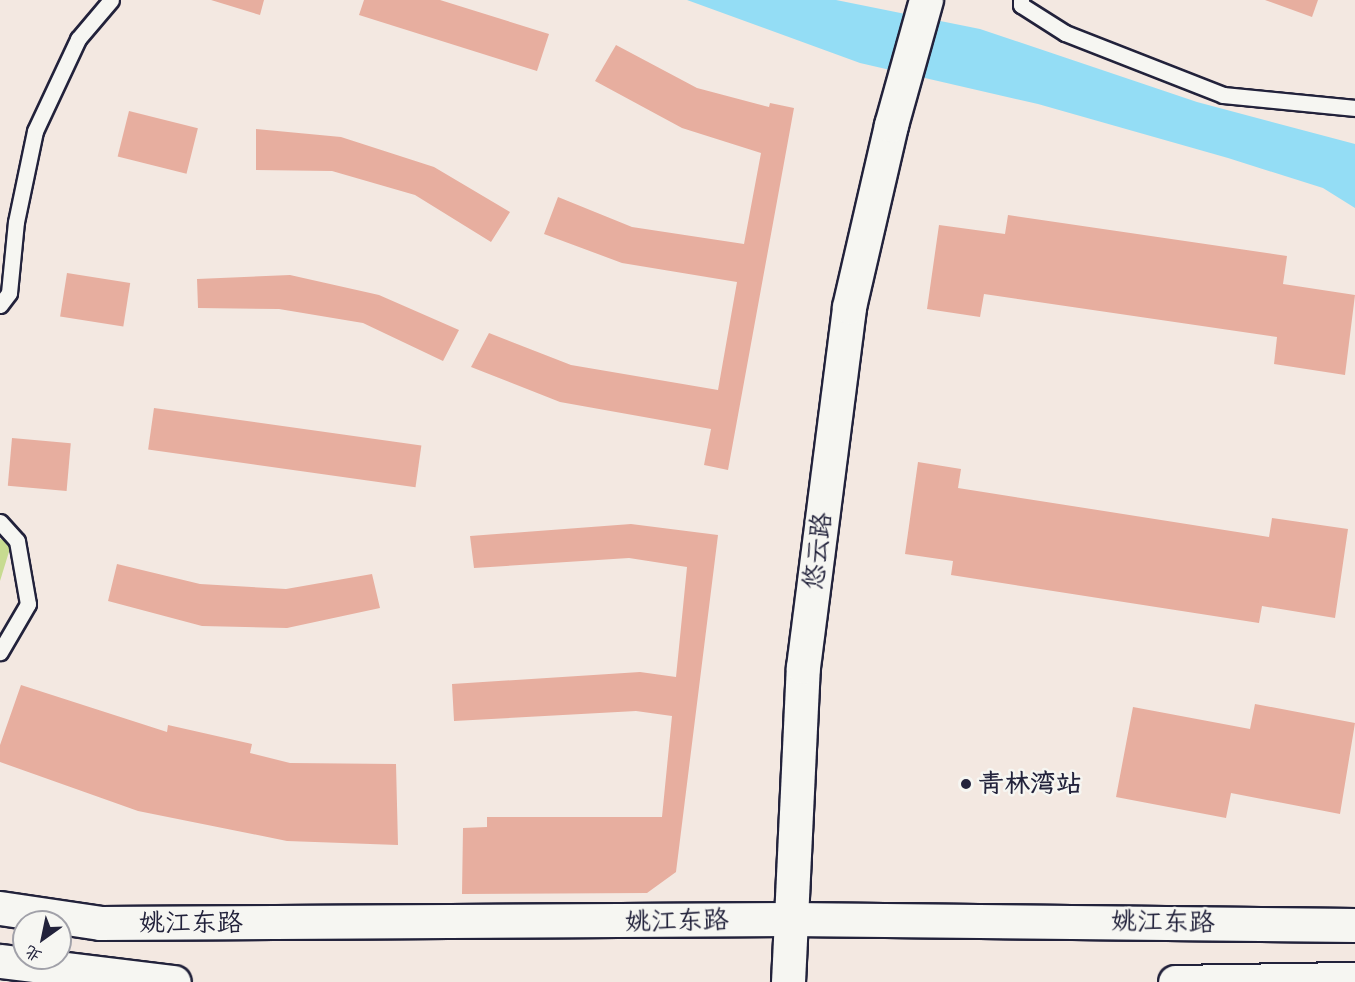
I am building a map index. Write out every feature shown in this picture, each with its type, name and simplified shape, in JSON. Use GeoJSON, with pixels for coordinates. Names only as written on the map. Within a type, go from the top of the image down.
{"type":"FeatureCollection","features":[{"type":"Feature","properties":{"kind":"main road","name":"悠云路"},"geometry":{"type":"LineString","coordinates":[[788,982],[804,655],[849,307],[891,125],[926,1]]}},
{"type":"Feature","properties":{"kind":"main road","name":"姚江东路"},"geometry":{"type":"LineString","coordinates":[[0,908],[100,923],[790,919],[1355,925]]}},
{"type":"Feature","properties":{"kind":"main road"},"geometry":{"type":"LineString","coordinates":[[0,961],[174,982]]}},
{"type":"Feature","properties":{"kind":"main road"},"geometry":{"type":"LineString","coordinates":[[1175,982],[1355,979]]}},
{"type":"Feature","properties":{"kind":"lane"},"geometry":{"type":"LineString","coordinates":[[0,305],[9,293],[16,222],[35,131],[78,39],[111,0]]}},
{"type":"Feature","properties":{"kind":"lane"},"geometry":{"type":"LineString","coordinates":[[1021,0],[1021,4],[1065,33],[1223,95],[1355,108]]}},
{"type":"Feature","properties":{"kind":"lane"},"geometry":{"type":"LineString","coordinates":[[0,522],[17,541],[28,604],[0,652]]}},
{"type":"Feature","properties":{"kind":"green space"},"geometry":{"type":"Polygon","coordinates":[[[0,539],[12,542],[0,581],[0,539]]]}},
{"type":"Feature","properties":{"kind":"water"},"geometry":{"type":"Polygon","coordinates":[[[687,0],[836,0],[980,29],[1197,102],[1355,144],[1355,208],[1323,188],[1228,158],[1038,104],[860,63],[687,0]]]}},
{"type":"Feature","properties":{"kind":"building"},"geometry":{"type":"Polygon","coordinates":[[[211,0],[264,0],[260,15],[211,0]]]}},
{"type":"Feature","properties":{"kind":"building"},"geometry":{"type":"Polygon","coordinates":[[[364,0],[440,0],[549,34],[537,71],[359,15],[364,0]]]}},
{"type":"Feature","properties":{"kind":"building"},"geometry":{"type":"Polygon","coordinates":[[[1265,0],[1318,0],[1312,17],[1265,0]]]}},
{"type":"Feature","properties":{"kind":"building"},"geometry":{"type":"Polygon","coordinates":[[[616,45],[697,88],[769,107],[770,103],[794,108],[728,470],[704,465],[711,429],[560,402],[471,367],[489,333],[571,365],[718,390],[737,282],[622,263],[544,234],[558,197],[632,227],[744,244],[761,153],[682,128],[595,81],[616,45]]]}},
{"type":"Feature","properties":{"kind":"building"},"geometry":{"type":"Polygon","coordinates":[[[129,111],[198,128],[187,174],[118,157],[129,111]]]}},
{"type":"Feature","properties":{"kind":"building"},"geometry":{"type":"Polygon","coordinates":[[[256,129],[341,137],[434,167],[510,212],[491,242],[415,195],[332,171],[256,170],[256,129]]]}},
{"type":"Feature","properties":{"kind":"building"},"geometry":{"type":"Polygon","coordinates":[[[1008,215],[1287,256],[1283,284],[1355,295],[1345,375],[1274,364],[1277,337],[984,294],[980,317],[927,309],[939,225],[1005,234],[1008,215]]]}},
{"type":"Feature","properties":{"kind":"building"},"geometry":{"type":"Polygon","coordinates":[[[67,273],[130,283],[123,326],[60,316],[67,273]]]}},
{"type":"Feature","properties":{"kind":"building"},"geometry":{"type":"Polygon","coordinates":[[[290,275],[379,295],[459,330],[443,361],[363,323],[279,309],[198,308],[197,279],[290,275]]]}},
{"type":"Feature","properties":{"kind":"building"},"geometry":{"type":"Polygon","coordinates":[[[154,408],[421,446],[416,487],[148,450],[154,408]]]}},
{"type":"Feature","properties":{"kind":"building"},"geometry":{"type":"Polygon","coordinates":[[[12,438],[71,443],[67,491],[8,486],[12,438]]]}},
{"type":"Feature","properties":{"kind":"building"},"geometry":{"type":"Polygon","coordinates":[[[918,462],[961,469],[958,488],[1269,537],[1272,518],[1348,529],[1335,618],[1262,606],[1259,623],[951,575],[953,561],[905,554],[918,462]]]}},
{"type":"Feature","properties":{"kind":"building"},"geometry":{"type":"Polygon","coordinates":[[[631,524],[718,535],[676,872],[647,893],[462,894],[463,828],[487,827],[487,817],[662,817],[672,716],[636,711],[454,721],[452,684],[640,672],[676,677],[687,567],[629,558],[474,568],[470,536],[631,524]]]}},
{"type":"Feature","properties":{"kind":"building"},"geometry":{"type":"Polygon","coordinates":[[[117,564],[200,584],[286,589],[372,574],[380,608],[287,628],[202,626],[108,601],[117,564]]]}},
{"type":"Feature","properties":{"kind":"building"},"geometry":{"type":"Polygon","coordinates":[[[21,685],[167,732],[168,725],[252,744],[250,753],[290,763],[396,764],[398,845],[287,841],[138,811],[0,762],[0,745],[21,685]]]}},
{"type":"Feature","properties":{"kind":"building"},"geometry":{"type":"Polygon","coordinates":[[[1255,704],[1355,723],[1340,814],[1231,793],[1226,818],[1116,797],[1133,707],[1250,729],[1255,704]]]}},
{"type":"Feature","properties":{"kind":"place","name":"青林湾站"},"geometry":{"type":"Point","coordinates":[966,784]}}]}
